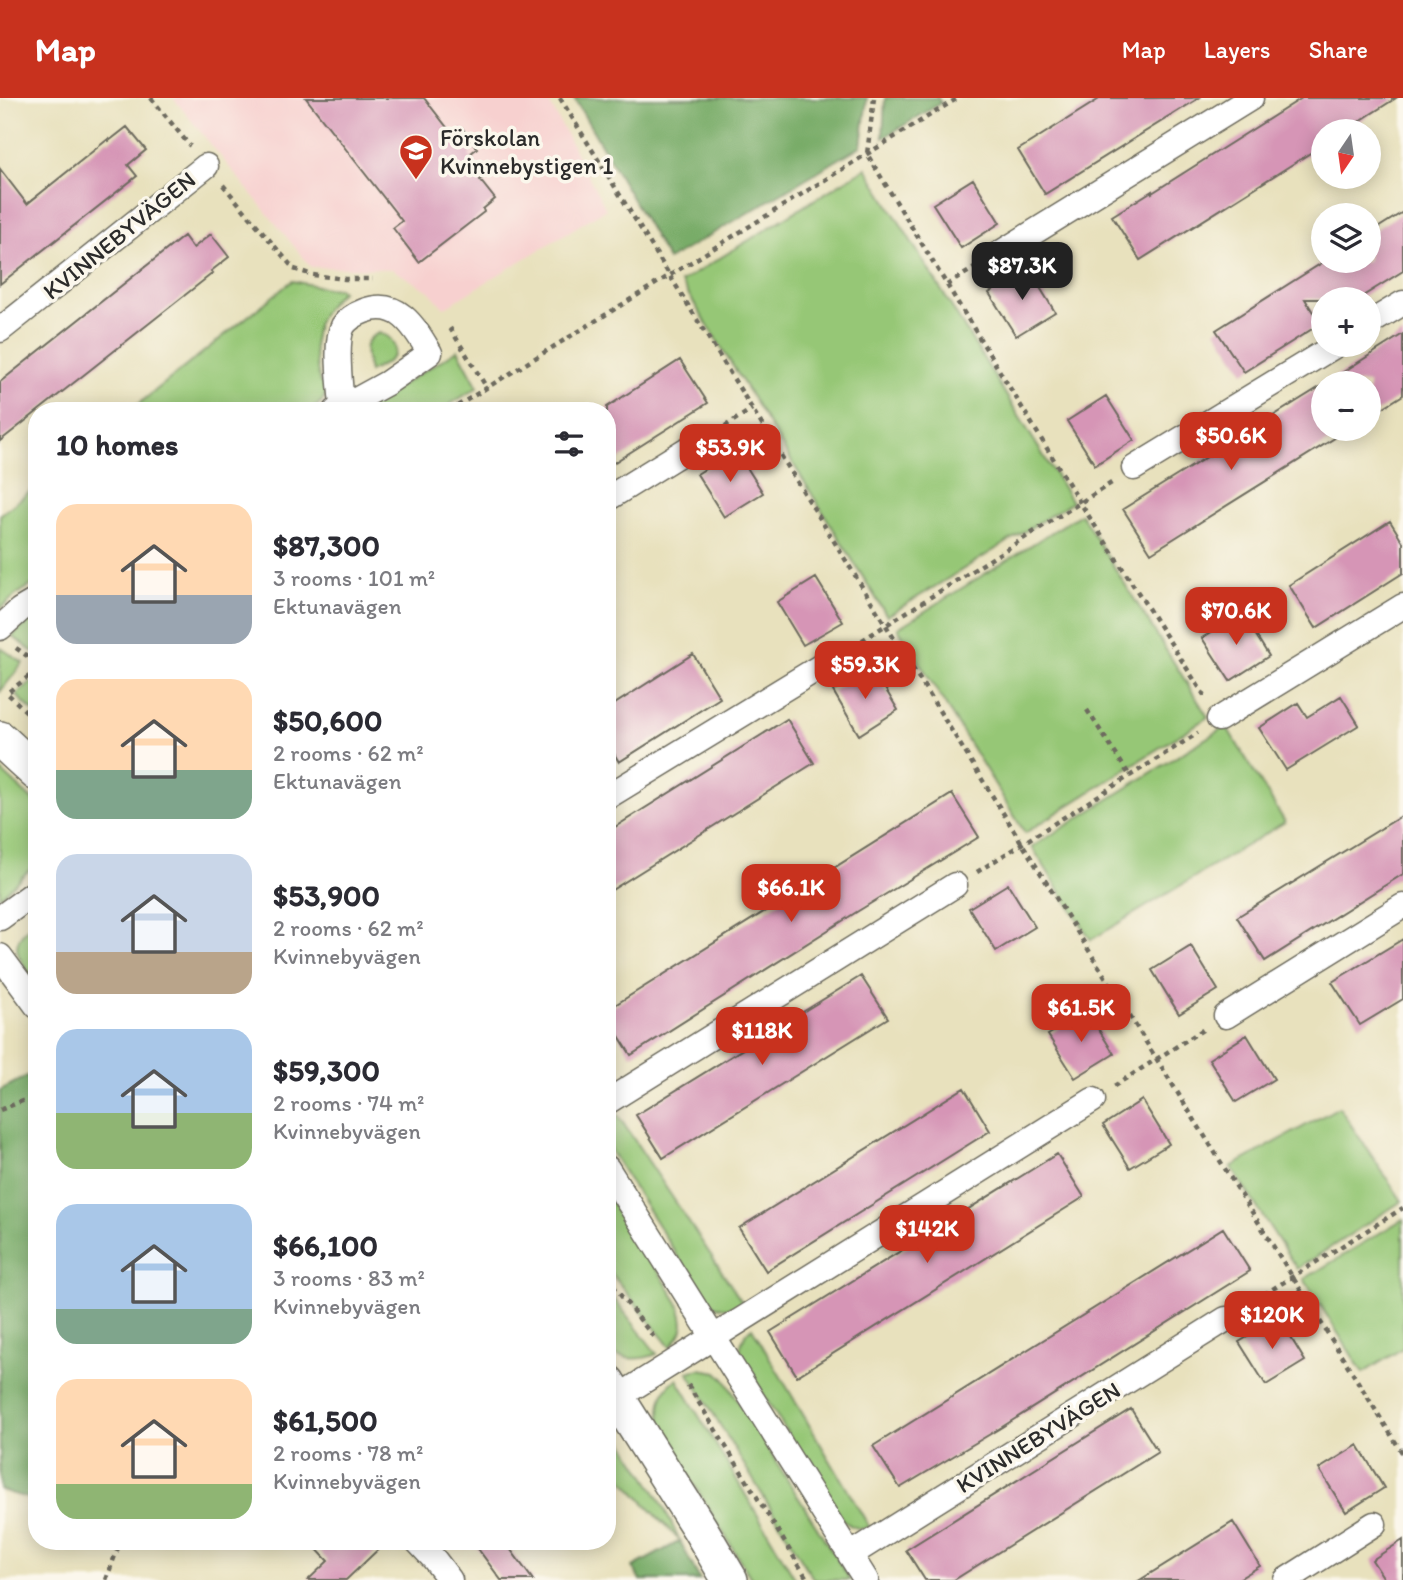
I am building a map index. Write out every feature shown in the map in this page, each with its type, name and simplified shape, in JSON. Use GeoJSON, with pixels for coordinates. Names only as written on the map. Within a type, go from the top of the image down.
{"type":"FeatureCollection","features":[{"type":"Feature","properties":{"kind":"street"},"geometry":{"type":"LineString","coordinates":[[997,255],[1251,98]]}},
{"type":"Feature","properties":{"kind":"street","name":"KVINNEBYVÄGEN"},"geometry":{"type":"LineString","coordinates":[[0,330],[206,166]]}},
{"type":"Feature","properties":{"kind":"street"},"geometry":{"type":"LineString","coordinates":[[1381,316],[1403,303]]}},
{"type":"Feature","properties":{"kind":"street"},"geometry":{"type":"LineString","coordinates":[[1135,468],[1315,357]]}},
{"type":"Feature","properties":{"kind":"street"},"geometry":{"type":"LineString","coordinates":[[616,493],[687,450]]}},
{"type":"Feature","properties":{"kind":"street"},"geometry":{"type":"LineString","coordinates":[[0,628],[28,605]]}},
{"type":"Feature","properties":{"kind":"street"},"geometry":{"type":"LineString","coordinates":[[1219,719],[1403,606]]}},
{"type":"Feature","properties":{"kind":"street"},"geometry":{"type":"LineString","coordinates":[[616,791],[822,665]]}},
{"type":"Feature","properties":{"kind":"street"},"geometry":{"type":"LineString","coordinates":[[0,739],[28,765]]}},
{"type":"Feature","properties":{"kind":"street"},"geometry":{"type":"LineString","coordinates":[[616,1096],[955,885]]}},
{"type":"Feature","properties":{"kind":"street"},"geometry":{"type":"LineString","coordinates":[[0,918],[28,898]]}},
{"type":"Feature","properties":{"kind":"street"},"geometry":{"type":"LineString","coordinates":[[1227,1016],[1403,906]]}},
{"type":"Feature","properties":{"kind":"street"},"geometry":{"type":"LineString","coordinates":[[0,956],[28,994]]}},
{"type":"Feature","properties":{"kind":"street"},"geometry":{"type":"LineString","coordinates":[[616,1388],[674,1362],[1093,1100]]}},
{"type":"Feature","properties":{"kind":"street"},"geometry":{"type":"LineString","coordinates":[[616,1182],[866,1580]]}},
{"type":"Feature","properties":{"kind":"street","name":"KVINNEBYVÄGEN"},"geometry":{"type":"LineString","coordinates":[[850,1555],[1226,1319]]}},
{"type":"Feature","properties":{"kind":"street"},"geometry":{"type":"LineString","coordinates":[[616,1394],[730,1580]]}},
{"type":"Feature","properties":{"kind":"street"},"geometry":{"type":"LineString","coordinates":[[1286,1580],[1374,1524]]}},
{"type":"Feature","properties":{"kind":"street"},"geometry":{"type":"LineString","coordinates":[[426,1550],[450,1580]]}},
{"type":"Feature","properties":{"kind":"path"},"geometry":{"type":"LineString","coordinates":[[150,98],[294,269],[313,275],[345,279],[379,278]]}},
{"type":"Feature","properties":{"kind":"path"},"geometry":{"type":"LineString","coordinates":[[560,98],[1403,1454]]}},
{"type":"Feature","properties":{"kind":"path"},"geometry":{"type":"LineString","coordinates":[[874,98],[867,154],[1081,504],[1219,719],[955,885]]}},
{"type":"Feature","properties":{"kind":"path"},"geometry":{"type":"LineString","coordinates":[[464,402],[958,98]]}},
{"type":"Feature","properties":{"kind":"path"},"geometry":{"type":"LineString","coordinates":[[450,327],[487,388]]}},
{"type":"Feature","properties":{"kind":"path"},"geometry":{"type":"LineString","coordinates":[[687,450],[752,409]]}},
{"type":"Feature","properties":{"kind":"path"},"geometry":{"type":"LineString","coordinates":[[822,665],[1135,468]]}},
{"type":"Feature","properties":{"kind":"path"},"geometry":{"type":"LineString","coordinates":[[28,677],[7,693],[28,713]]}},
{"type":"Feature","properties":{"kind":"path"},"geometry":{"type":"LineString","coordinates":[[1087,710],[1130,776]]}},
{"type":"Feature","properties":{"kind":"path"},"geometry":{"type":"LineString","coordinates":[[1093,1100],[1227,1016]]}},
{"type":"Feature","properties":{"kind":"path"},"geometry":{"type":"LineString","coordinates":[[0,1110],[28,1098]]}},
{"type":"Feature","properties":{"kind":"path"},"geometry":{"type":"LineString","coordinates":[[1226,1319],[1403,1208]]}},
{"type":"Feature","properties":{"kind":"path"},"geometry":{"type":"LineString","coordinates":[[616,1289],[674,1362],[807,1580]]}},
{"type":"Feature","properties":{"kind":"path"},"geometry":{"type":"LineString","coordinates":[[106,1580],[117,1550]]}},
{"type":"Feature","properties":{"kind":"shaded area","name":"Förskolan Kvinnebystigen 1"},"geometry":{"type":"Polygon","coordinates":[[[173,98],[547,98],[606,209],[444,308],[429,291],[392,269],[311,267],[173,98]]]}},
{"type":"Feature","properties":{"kind":"green space"},"geometry":{"type":"Polygon","coordinates":[[[574,98],[867,98],[861,146],[668,260],[574,98]]]}},
{"type":"Feature","properties":{"kind":"green space"},"geometry":{"type":"Polygon","coordinates":[[[885,98],[938,98],[941,103],[883,138],[885,98]]]}},
{"type":"Feature","properties":{"kind":"green space"},"geometry":{"type":"Polygon","coordinates":[[[866,168],[1072,502],[887,616],[681,282],[866,168]]]}},
{"type":"Feature","properties":{"kind":"green space"},"geometry":{"type":"Polygon","coordinates":[[[292,281],[342,291],[323,313],[315,333],[315,356],[320,383],[330,383],[321,402],[141,402],[292,281]]]}},
{"type":"Feature","properties":{"kind":"green space"},"geometry":{"type":"Polygon","coordinates":[[[379,333],[391,339],[394,353],[392,358],[369,372],[366,344],[379,333]]]}},
{"type":"Feature","properties":{"kind":"green space"},"geometry":{"type":"Polygon","coordinates":[[[458,350],[478,387],[454,402],[374,402],[458,350]]]}},
{"type":"Feature","properties":{"kind":"green space"},"geometry":{"type":"Polygon","coordinates":[[[28,493],[28,587],[0,609],[0,515],[28,493]]]}},
{"type":"Feature","properties":{"kind":"green space"},"geometry":{"type":"Polygon","coordinates":[[[1081,514],[1208,717],[1025,833],[898,628],[1081,514]]]}},
{"type":"Feature","properties":{"kind":"green space"},"geometry":{"type":"Polygon","coordinates":[[[28,623],[28,648],[12,636],[28,623]]]}},
{"type":"Feature","properties":{"kind":"green space"},"geometry":{"type":"Polygon","coordinates":[[[1,648],[23,663],[0,692],[0,650],[1,648]]]}},
{"type":"Feature","properties":{"kind":"green space"},"geometry":{"type":"Polygon","coordinates":[[[28,685],[28,706],[16,695],[28,685]]]}},
{"type":"Feature","properties":{"kind":"green space"},"geometry":{"type":"Polygon","coordinates":[[[1226,726],[1285,822],[1091,940],[1032,847],[1226,726]]]}},
{"type":"Feature","properties":{"kind":"green space"},"geometry":{"type":"Polygon","coordinates":[[[0,770],[28,796],[28,871],[0,897],[0,770]]]}},
{"type":"Feature","properties":{"kind":"green space"},"geometry":{"type":"Polygon","coordinates":[[[27,929],[28,971],[20,958],[17,944],[27,929]]]}},
{"type":"Feature","properties":{"kind":"green space"},"geometry":{"type":"Polygon","coordinates":[[[28,1076],[28,1498],[0,1490],[0,1090],[28,1076]]]}},
{"type":"Feature","properties":{"kind":"green space"},"geometry":{"type":"Polygon","coordinates":[[[1339,1107],[1402,1201],[1297,1269],[1231,1167],[1339,1107]]]}},
{"type":"Feature","properties":{"kind":"green space"},"geometry":{"type":"Polygon","coordinates":[[[616,1113],[744,1305],[724,1308],[706,1301],[616,1159],[616,1113]]]}},
{"type":"Feature","properties":{"kind":"green space"},"geometry":{"type":"Polygon","coordinates":[[[616,1203],[678,1303],[683,1326],[670,1347],[616,1279],[616,1203]]]}},
{"type":"Feature","properties":{"kind":"green space"},"geometry":{"type":"Polygon","coordinates":[[[1403,1219],[1403,1348],[1363,1373],[1304,1279],[1403,1219]]]}},
{"type":"Feature","properties":{"kind":"green space"},"geometry":{"type":"Polygon","coordinates":[[[616,1302],[657,1354],[644,1358],[616,1354],[616,1302]]]}},
{"type":"Feature","properties":{"kind":"green space"},"geometry":{"type":"Polygon","coordinates":[[[752,1328],[870,1528],[854,1527],[841,1518],[746,1367],[741,1346],[744,1337],[752,1328]]]}},
{"type":"Feature","properties":{"kind":"green space"},"geometry":{"type":"Polygon","coordinates":[[[700,1369],[717,1372],[725,1380],[850,1580],[814,1580],[688,1372],[700,1369]]]}},
{"type":"Feature","properties":{"kind":"green space"},"geometry":{"type":"Polygon","coordinates":[[[677,1379],[796,1580],[752,1580],[667,1440],[661,1423],[660,1406],[665,1391],[677,1379]]]}},
{"type":"Feature","properties":{"kind":"green space"},"geometry":{"type":"Polygon","coordinates":[[[616,1431],[659,1498],[680,1541],[616,1473],[616,1431]]]}},
{"type":"Feature","properties":{"kind":"green space"},"geometry":{"type":"Polygon","coordinates":[[[680,1541],[700,1580],[640,1580],[633,1567],[680,1541]]]}},
{"type":"Feature","properties":{"kind":"building"},"geometry":{"type":"Polygon","coordinates":[[[306,98],[424,98],[453,135],[462,128],[477,148],[469,155],[485,176],[480,180],[495,199],[483,209],[484,212],[419,262],[393,228],[402,221],[306,98]]]}},
{"type":"Feature","properties":{"kind":"building"},"geometry":{"type":"Polygon","coordinates":[[[1101,98],[1199,98],[1045,194],[1018,150],[1101,98]]]}},
{"type":"Feature","properties":{"kind":"building"},"geometry":{"type":"Polygon","coordinates":[[[1302,98],[1396,98],[1363,119],[1311,119],[1311,153],[1140,260],[1112,216],[1302,98]]]}},
{"type":"Feature","properties":{"kind":"building"},"geometry":{"type":"Polygon","coordinates":[[[127,127],[146,150],[128,165],[137,176],[0,284],[0,169],[27,204],[127,127]]]}},
{"type":"Feature","properties":{"kind":"building"},"geometry":{"type":"Polygon","coordinates":[[[973,179],[1000,223],[961,248],[933,204],[973,179]]]}},
{"type":"Feature","properties":{"kind":"building"},"geometry":{"type":"Polygon","coordinates":[[[1403,212],[1403,271],[1377,287],[1311,287],[1311,299],[1305,299],[1311,309],[1311,330],[1244,372],[1216,330],[1311,270],[1311,273],[1381,273],[1381,226],[1403,212]]]}},
{"type":"Feature","properties":{"kind":"building"},"geometry":{"type":"Polygon","coordinates":[[[211,234],[229,257],[211,271],[213,273],[49,402],[28,402],[28,419],[0,441],[0,382],[184,236],[193,248],[211,234]]]}},
{"type":"Feature","properties":{"kind":"building"},"geometry":{"type":"Polygon","coordinates":[[[1028,268],[1055,312],[1016,336],[989,293],[1028,268]]]}},
{"type":"Feature","properties":{"kind":"building"},"geometry":{"type":"Polygon","coordinates":[[[1403,334],[1403,395],[1381,409],[1381,371],[1345,371],[1367,357],[1381,357],[1381,348],[1403,334]]]}},
{"type":"Feature","properties":{"kind":"building"},"geometry":{"type":"Polygon","coordinates":[[[680,360],[708,403],[616,461],[615,402],[680,360]]]}},
{"type":"Feature","properties":{"kind":"building"},"geometry":{"type":"Polygon","coordinates":[[[1311,392],[1311,441],[1330,441],[1151,553],[1123,509],[1311,392]]]}},
{"type":"Feature","properties":{"kind":"building"},"geometry":{"type":"Polygon","coordinates":[[[1106,396],[1134,440],[1095,465],[1067,421],[1106,396]]]}},
{"type":"Feature","properties":{"kind":"building"},"geometry":{"type":"Polygon","coordinates":[[[736,450],[763,493],[724,517],[697,474],[736,450]]]}},
{"type":"Feature","properties":{"kind":"building"},"geometry":{"type":"Polygon","coordinates":[[[1390,521],[1403,542],[1403,573],[1316,628],[1289,585],[1390,521]]]}},
{"type":"Feature","properties":{"kind":"building"},"geometry":{"type":"Polygon","coordinates":[[[816,578],[843,622],[803,645],[777,602],[816,578]]]}},
{"type":"Feature","properties":{"kind":"building"},"geometry":{"type":"Polygon","coordinates":[[[1242,613],[1269,656],[1230,681],[1202,638],[1242,613]]]}},
{"type":"Feature","properties":{"kind":"building"},"geometry":{"type":"Polygon","coordinates":[[[693,654],[720,698],[619,762],[616,757],[616,703],[693,654]]]}},
{"type":"Feature","properties":{"kind":"building"},"geometry":{"type":"Polygon","coordinates":[[[872,667],[898,710],[859,735],[833,691],[872,667]]]}},
{"type":"Feature","properties":{"kind":"building"},"geometry":{"type":"Polygon","coordinates":[[[1341,696],[1359,725],[1286,770],[1259,728],[1298,703],[1307,717],[1341,696]]]}},
{"type":"Feature","properties":{"kind":"building"},"geometry":{"type":"Polygon","coordinates":[[[787,719],[814,763],[616,887],[616,826],[787,719]]]}},
{"type":"Feature","properties":{"kind":"building"},"geometry":{"type":"Polygon","coordinates":[[[952,794],[979,837],[631,1055],[616,1031],[616,1004],[952,794]]]}},
{"type":"Feature","properties":{"kind":"building"},"geometry":{"type":"Polygon","coordinates":[[[1403,815],[1403,874],[1265,961],[1237,917],[1403,815]]]}},
{"type":"Feature","properties":{"kind":"building"},"geometry":{"type":"Polygon","coordinates":[[[1008,884],[1035,927],[996,951],[969,908],[1008,884]]]}},
{"type":"Feature","properties":{"kind":"building"},"geometry":{"type":"Polygon","coordinates":[[[1403,939],[1403,999],[1360,1025],[1332,982],[1403,939]]]}},
{"type":"Feature","properties":{"kind":"building"},"geometry":{"type":"Polygon","coordinates":[[[1191,946],[1218,990],[1179,1014],[1152,970],[1191,946]]]}},
{"type":"Feature","properties":{"kind":"building"},"geometry":{"type":"Polygon","coordinates":[[[861,976],[888,1018],[663,1158],[636,1115],[861,976]]]}},
{"type":"Feature","properties":{"kind":"building"},"geometry":{"type":"Polygon","coordinates":[[[1087,1011],[1114,1054],[1075,1078],[1048,1035],[1087,1011]]]}},
{"type":"Feature","properties":{"kind":"building"},"geometry":{"type":"Polygon","coordinates":[[[1247,1035],[1274,1079],[1236,1102],[1209,1059],[1247,1035]]]}},
{"type":"Feature","properties":{"kind":"building"},"geometry":{"type":"Polygon","coordinates":[[[964,1088],[990,1131],[766,1271],[739,1228],[964,1088]]]}},
{"type":"Feature","properties":{"kind":"building"},"geometry":{"type":"Polygon","coordinates":[[[1142,1100],[1169,1144],[1130,1168],[1103,1125],[1142,1100]]]}},
{"type":"Feature","properties":{"kind":"building"},"geometry":{"type":"Polygon","coordinates":[[[1057,1154],[1084,1197],[797,1376],[770,1332],[1057,1154]]]}},
{"type":"Feature","properties":{"kind":"building"},"geometry":{"type":"Polygon","coordinates":[[[1223,1228],[1250,1271],[900,1488],[873,1446],[1223,1228]]]}},
{"type":"Feature","properties":{"kind":"building"},"geometry":{"type":"Polygon","coordinates":[[[1279,1318],[1305,1361],[1266,1385],[1239,1342],[1279,1318]]]}},
{"type":"Feature","properties":{"kind":"building"},"geometry":{"type":"Polygon","coordinates":[[[1131,1409],[1158,1452],[954,1580],[925,1580],[906,1550],[1131,1409]]]}},
{"type":"Feature","properties":{"kind":"building"},"geometry":{"type":"Polygon","coordinates":[[[1358,1445],[1384,1488],[1346,1512],[1319,1469],[1358,1445]]]}},
{"type":"Feature","properties":{"kind":"building"},"geometry":{"type":"Polygon","coordinates":[[[1233,1522],[1260,1566],[1237,1580],[1140,1580],[1233,1522]]]}},
{"type":"Feature","properties":{"kind":"building"},"geometry":{"type":"Polygon","coordinates":[[[1403,1540],[1403,1580],[1385,1580],[1372,1560],[1403,1540]]]}},
{"type":"Feature","properties":{"kind":"building"},"geometry":{"type":"Polygon","coordinates":[[[318,1550],[378,1550],[346,1580],[308,1580],[328,1561],[318,1550]]]}},
{"type":"Feature","properties":{"kind":"building"},"geometry":{"type":"Polygon","coordinates":[[[479,1550],[511,1550],[533,1580],[501,1580],[479,1550]]]}},
{"type":"Feature","properties":{"kind":"place","name":"Förskolan Kvinnebystigen 1"},"geometry":{"type":"Point","coordinates":[416,181]}}]}
